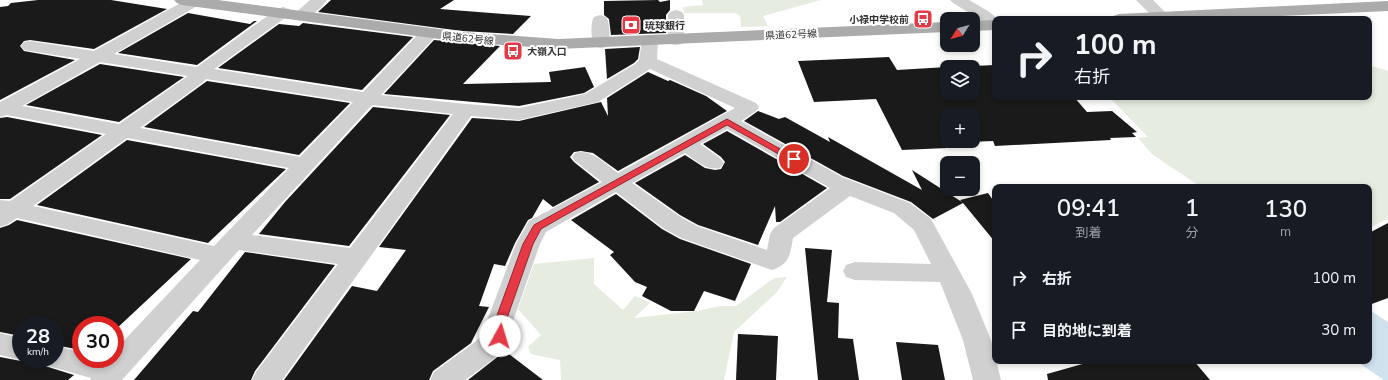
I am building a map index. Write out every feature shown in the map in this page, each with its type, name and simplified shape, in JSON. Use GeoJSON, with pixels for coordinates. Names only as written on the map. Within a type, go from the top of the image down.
{"type":"FeatureCollection","features":[{"type":"Feature","properties":{"kind":"main road","name":"県道62号線"},"geometry":{"type":"LineString","coordinates":[[188,1],[292,14],[428,34],[528,43],[601,43],[649,52],[676,40],[940,27]]}},
{"type":"Feature","properties":{"kind":"main road"},"geometry":{"type":"LineString","coordinates":[[1183,16],[1388,6]]}},
{"type":"Feature","properties":{"kind":"main road"},"geometry":{"type":"LineString","coordinates":[[980,26],[992,25]]}},
{"type":"Feature","properties":{"kind":"street"},"geometry":{"type":"LineString","coordinates":[[4,212],[123,131],[202,73],[206,68],[292,14],[318,0]]}},
{"type":"Feature","properties":{"kind":"street"},"geometry":{"type":"LineString","coordinates":[[958,0],[982,14],[992,22]]}},
{"type":"Feature","properties":{"kind":"street"},"geometry":{"type":"LineString","coordinates":[[1144,0],[1161,16]]}},
{"type":"Feature","properties":{"kind":"street"},"geometry":{"type":"LineString","coordinates":[[1,109],[98,56],[188,1]]}},
{"type":"Feature","properties":{"kind":"street"},"geometry":{"type":"LineString","coordinates":[[676,15],[676,40]]}},
{"type":"Feature","properties":{"kind":"street"},"geometry":{"type":"LineString","coordinates":[[600,20],[601,43]]}},
{"type":"Feature","properties":{"kind":"street"},"geometry":{"type":"LineString","coordinates":[[64,360],[108,376],[428,34]]}},
{"type":"Feature","properties":{"kind":"street"},"geometry":{"type":"LineString","coordinates":[[30,46],[367,99],[466,110],[519,114],[591,98],[649,52],[749,107],[727,121],[538,227],[528,244],[500,321],[500,336],[481,353],[444,380]]}},
{"type":"Feature","properties":{"kind":"street"},"geometry":{"type":"LineString","coordinates":[[1,109],[305,165]]}},
{"type":"Feature","properties":{"kind":"street"},"geometry":{"type":"LineString","coordinates":[[266,380],[466,110]]}},
{"type":"Feature","properties":{"kind":"street"},"geometry":{"type":"LineString","coordinates":[[727,121],[846,188],[902,208],[923,225],[986,339],[987,380]]}},
{"type":"Feature","properties":{"kind":"street"},"geometry":{"type":"LineString","coordinates":[[686,144],[713,163]]}},
{"type":"Feature","properties":{"kind":"street"},"geometry":{"type":"LineString","coordinates":[[582,157],[671,222],[690,232],[772,261],[778,255],[782,234],[846,188]]}},
{"type":"Feature","properties":{"kind":"street"},"geometry":{"type":"LineString","coordinates":[[4,212],[226,249],[357,258]]}},
{"type":"Feature","properties":{"kind":"street"},"geometry":{"type":"LineString","coordinates":[[855,271],[949,273]]}},
{"type":"Feature","properties":{"kind":"street"},"geometry":{"type":"LineString","coordinates":[[0,344],[12,347]]}},
{"type":"Feature","properties":{"kind":"shaded area"},"geometry":{"type":"Polygon","coordinates":[[[702,0],[821,0],[763,16],[768,26],[741,27],[740,16],[736,13],[684,13],[683,7],[703,5],[702,0]]]}},
{"type":"Feature","properties":{"kind":"shaded area"},"geometry":{"type":"Polygon","coordinates":[[[1372,66],[1388,71],[1388,219],[1372,227],[1372,184],[1196,184],[1153,155],[1138,138],[1148,137],[1112,100],[1372,100],[1372,66]]]}},
{"type":"Feature","properties":{"kind":"shaded area"},"geometry":{"type":"Polygon","coordinates":[[[594,258],[594,284],[623,310],[635,296],[650,303],[634,318],[697,311],[720,306],[736,306],[774,278],[787,277],[777,292],[734,332],[724,380],[561,380],[560,360],[531,354],[528,347],[541,335],[518,309],[534,264],[594,258]]]}},
{"type":"Feature","properties":{"kind":"water"},"geometry":{"type":"Polygon","coordinates":[[[1372,312],[1388,322],[1388,380],[1384,380],[1360,364],[1372,364],[1372,312]]]}},
{"type":"Feature","properties":{"kind":"building"},"geometry":{"type":"Polygon","coordinates":[[[38,0],[111,0],[167,9],[94,49],[30,40],[24,41],[20,46],[24,51],[75,60],[0,100],[0,7],[8,6],[11,3],[38,0]]]}},
{"type":"Feature","properties":{"kind":"building"},"geometry":{"type":"Polygon","coordinates":[[[331,0],[454,0],[440,9],[531,16],[513,34],[462,31],[318,12],[331,0]]]}},
{"type":"Feature","properties":{"kind":"building"},"geometry":{"type":"Polygon","coordinates":[[[658,0],[660,2],[670,0],[670,10],[666,15],[666,33],[611,35],[609,19],[604,15],[604,1],[658,0]]]}},
{"type":"Feature","properties":{"kind":"building"},"geometry":{"type":"Polygon","coordinates":[[[188,13],[250,24],[257,21],[197,65],[118,53],[188,13]]]}},
{"type":"Feature","properties":{"kind":"building"},"geometry":{"type":"Polygon","coordinates":[[[303,23],[413,37],[362,90],[218,68],[279,24],[299,26],[303,23]]]}},
{"type":"Feature","properties":{"kind":"building"},"geometry":{"type":"Polygon","coordinates":[[[434,40],[500,46],[463,84],[551,82],[549,72],[585,67],[594,87],[584,93],[519,106],[384,94],[434,40]]]}},
{"type":"Feature","properties":{"kind":"building"},"geometry":{"type":"Polygon","coordinates":[[[640,47],[638,59],[634,63],[607,79],[605,49],[640,47]]]}},
{"type":"Feature","properties":{"kind":"building"},"geometry":{"type":"Polygon","coordinates":[[[889,57],[897,70],[940,67],[940,100],[980,100],[980,66],[992,65],[992,100],[1077,100],[1087,112],[1112,111],[1137,132],[1132,133],[1136,137],[1110,138],[1111,140],[995,146],[993,141],[980,142],[980,108],[940,108],[940,148],[947,148],[902,150],[876,99],[814,102],[798,61],[889,57]]]}},
{"type":"Feature","properties":{"kind":"building"},"geometry":{"type":"Polygon","coordinates":[[[100,64],[184,77],[119,122],[26,105],[100,64]]]}},
{"type":"Feature","properties":{"kind":"building"},"geometry":{"type":"Polygon","coordinates":[[[648,72],[706,96],[727,111],[618,171],[593,153],[581,151],[574,152],[570,157],[574,162],[599,182],[553,207],[543,199],[532,218],[528,220],[515,243],[505,266],[494,264],[479,306],[489,307],[471,343],[433,371],[429,380],[284,380],[352,286],[377,291],[406,250],[379,247],[472,118],[519,121],[601,102],[608,116],[607,98],[648,72]]]}},
{"type":"Feature","properties":{"kind":"building"},"geometry":{"type":"Polygon","coordinates":[[[207,81],[350,103],[299,155],[144,127],[207,81]]]}},
{"type":"Feature","properties":{"kind":"building"},"geometry":{"type":"Polygon","coordinates":[[[373,107],[450,115],[349,246],[259,234],[285,202],[373,107]]]}},
{"type":"Feature","properties":{"kind":"building"},"geometry":{"type":"Polygon","coordinates":[[[758,111],[779,119],[785,117],[830,142],[828,137],[922,190],[912,170],[940,188],[940,196],[953,196],[962,202],[960,200],[988,193],[992,199],[992,238],[963,203],[933,219],[911,202],[843,176],[744,121],[758,111]]]}},
{"type":"Feature","properties":{"kind":"building"},"geometry":{"type":"Polygon","coordinates":[[[7,117],[102,135],[10,199],[0,199],[0,118],[7,117]]]}},
{"type":"Feature","properties":{"kind":"building"},"geometry":{"type":"Polygon","coordinates":[[[727,131],[827,188],[780,222],[776,222],[775,206],[758,245],[698,225],[680,215],[635,183],[685,155],[705,168],[715,170],[721,169],[725,162],[721,157],[703,144],[727,131]]]}},
{"type":"Feature","properties":{"kind":"building"},"geometry":{"type":"Polygon","coordinates":[[[127,140],[286,169],[208,243],[37,205],[127,140]]]}},
{"type":"Feature","properties":{"kind":"building"},"geometry":{"type":"Polygon","coordinates":[[[616,194],[662,229],[680,239],[751,264],[735,301],[704,291],[694,311],[671,311],[642,296],[647,287],[635,282],[610,255],[614,252],[571,220],[616,194]]]}},
{"type":"Feature","properties":{"kind":"building"},"geometry":{"type":"Polygon","coordinates":[[[17,220],[191,259],[124,322],[124,316],[72,316],[72,348],[64,347],[64,316],[12,316],[12,334],[0,332],[0,228],[17,220]]]}},
{"type":"Feature","properties":{"kind":"building"},"geometry":{"type":"Polygon","coordinates":[[[1388,223],[1388,298],[1372,304],[1372,231],[1388,223]]]}},
{"type":"Feature","properties":{"kind":"building"},"geometry":{"type":"Polygon","coordinates":[[[805,248],[832,250],[827,302],[839,303],[838,338],[853,339],[859,380],[818,380],[805,248]]]}},
{"type":"Feature","properties":{"kind":"building"},"geometry":{"type":"Polygon","coordinates":[[[245,252],[335,265],[255,371],[251,380],[134,380],[193,311],[198,312],[245,252]]]}},
{"type":"Feature","properties":{"kind":"building"},"geometry":{"type":"Polygon","coordinates":[[[738,334],[778,336],[776,380],[736,380],[738,334]]]}},
{"type":"Feature","properties":{"kind":"building"},"geometry":{"type":"Polygon","coordinates":[[[896,342],[938,345],[945,380],[902,380],[896,342]]]}},
{"type":"Feature","properties":{"kind":"building"},"geometry":{"type":"Polygon","coordinates":[[[505,351],[543,380],[468,380],[505,351]]]}},
{"type":"Feature","properties":{"kind":"building"},"geometry":{"type":"Polygon","coordinates":[[[0,357],[12,359],[12,368],[51,368],[74,375],[68,380],[0,380],[0,357]]]}},
{"type":"Feature","properties":{"kind":"building"},"geometry":{"type":"Polygon","coordinates":[[[1082,364],[1197,364],[1210,380],[1048,380],[1047,374],[1082,364]]]}},
{"type":"Feature","properties":{"kind":"place","name":"小禄中学校前"},"geometry":{"type":"Point","coordinates":[923,19]}},
{"type":"Feature","properties":{"kind":"place","name":"琉球銀行"},"geometry":{"type":"Point","coordinates":[631,25]}},
{"type":"Feature","properties":{"kind":"place","name":"大嶺入口"},"geometry":{"type":"Point","coordinates":[513,51]}},
{"type":"Feature","properties":{"kind":"route"},"geometry":{"type":"LineString","coordinates":[[500,336],[500,321],[528,244],[538,227],[727,121],[794,159]]}}]}
